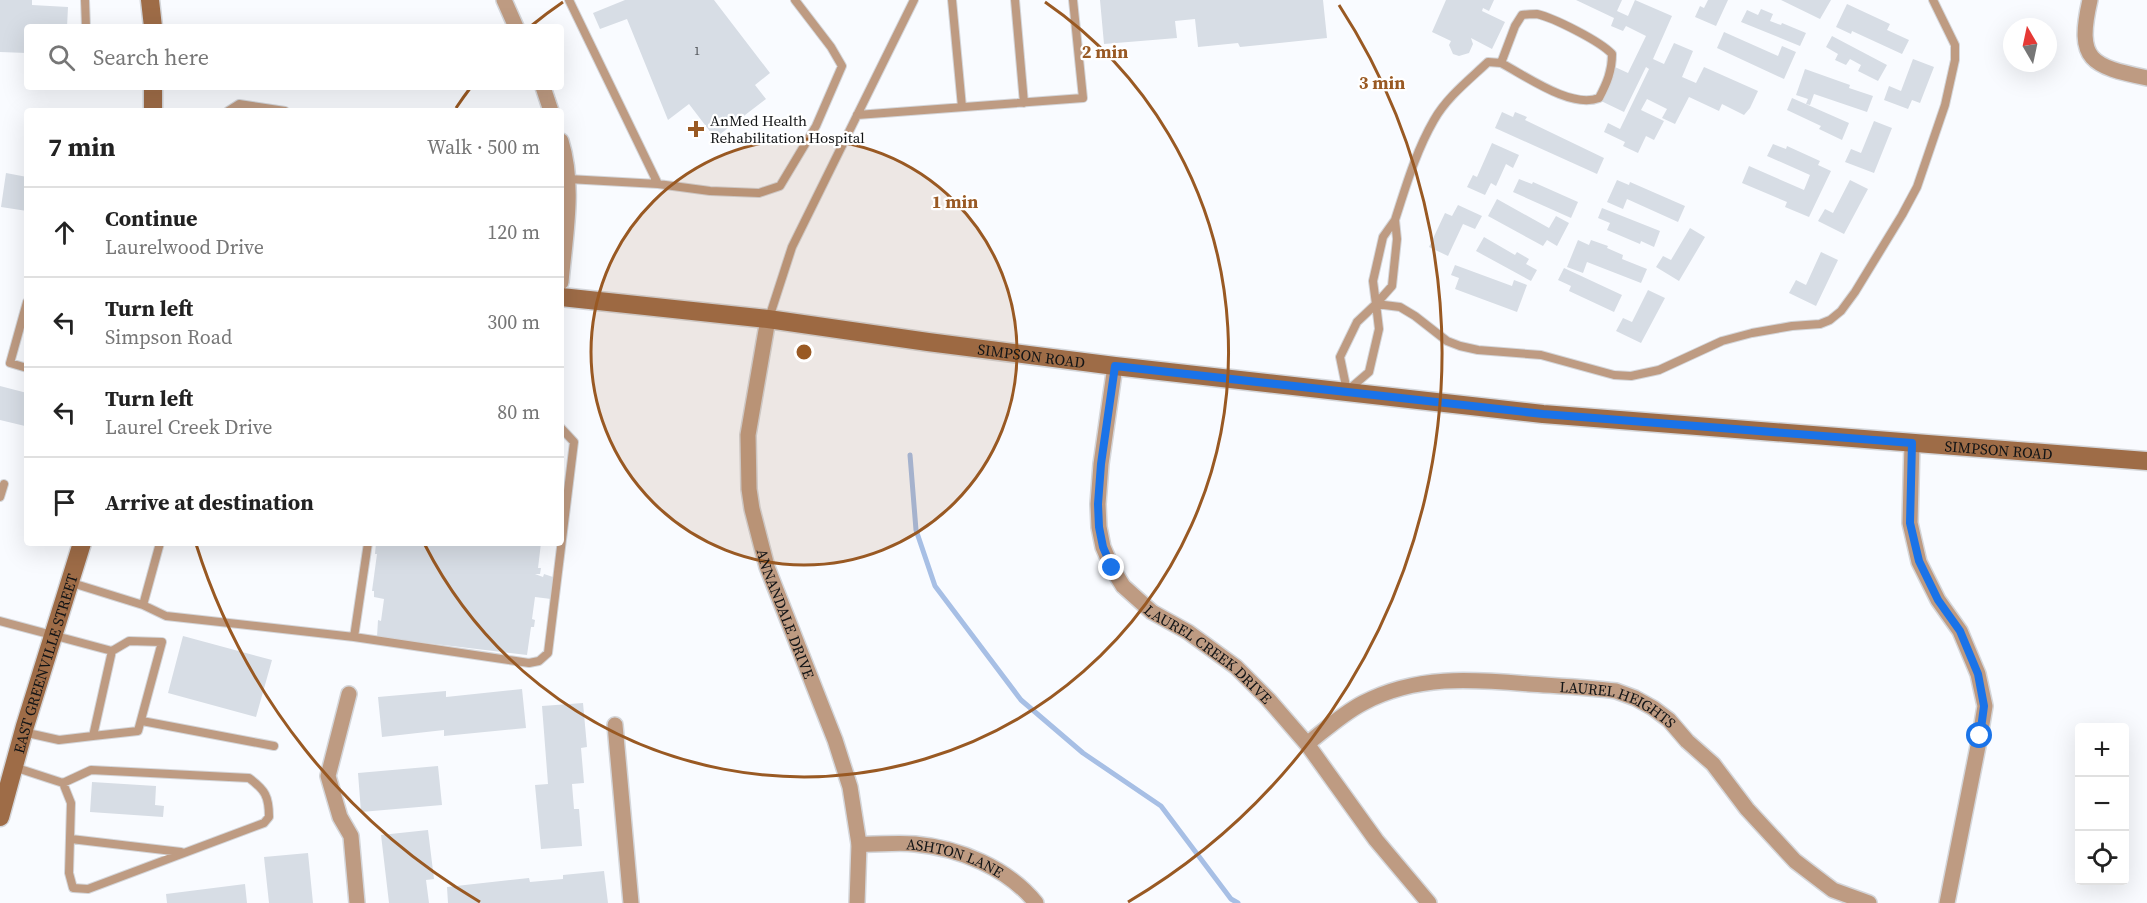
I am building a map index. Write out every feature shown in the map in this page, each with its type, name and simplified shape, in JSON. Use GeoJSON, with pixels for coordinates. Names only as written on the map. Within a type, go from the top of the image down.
{"type":"FeatureCollection","features":[{"type":"Feature","properties":{"kind":"street"},"geometry":{"type":"LineString","coordinates":[[150,0],[153,24]]}},
{"type":"Feature","properties":{"kind":"street"},"geometry":{"type":"LineString","coordinates":[[504,0],[515,24]]}},
{"type":"Feature","properties":{"kind":"street"},"geometry":{"type":"LineString","coordinates":[[2090,0],[2084,41],[2094,60],[2111,70],[2147,78]]}},
{"type":"Feature","properties":{"kind":"street"},"geometry":{"type":"LineString","coordinates":[[153,90],[153,108]]}},
{"type":"Feature","properties":{"kind":"street"},"geometry":{"type":"LineString","coordinates":[[544,90],[550,108]]}},
{"type":"Feature","properties":{"kind":"street"},"geometry":{"type":"LineString","coordinates":[[564,151],[568,179],[564,238]]}},
{"type":"Feature","properties":{"kind":"street","name":"SIMPSON ROAD"},"geometry":{"type":"LineString","coordinates":[[564,297],[768,319],[1115,366],[1543,414],[2147,461]]}},
{"type":"Feature","properties":{"kind":"street","name":"ANNANDALE DRIVE"},"geometry":{"type":"LineString","coordinates":[[768,319],[748,435],[749,489],[752,509],[767,567],[835,740],[847,777],[856,814],[859,844],[857,903]]}},
{"type":"Feature","properties":{"kind":"street","name":"LAUREL CREEK DRIVE"},"geometry":{"type":"LineString","coordinates":[[1115,366],[1101,464],[1098,504],[1103,547],[1112,568],[1123,586],[1152,612],[1188,632],[1236,667],[1308,744],[1376,840],[1429,903]]}},
{"type":"Feature","properties":{"kind":"street"},"geometry":{"type":"LineString","coordinates":[[1912,443],[1910,523],[1919,561],[1938,600],[1960,631],[1978,674],[1984,706],[1947,903]]}},
{"type":"Feature","properties":{"kind":"street","name":"EAST GREENVILLE STREET"},"geometry":{"type":"LineString","coordinates":[[0,817],[23,732],[81,546]]}},
{"type":"Feature","properties":{"kind":"street","name":"LAUREL HEIGHTS"},"geometry":{"type":"LineString","coordinates":[[1308,744],[1347,712],[1365,702],[1402,687],[1422,683],[1472,680],[1616,691],[1635,698],[1669,720],[1687,741],[1713,764],[1747,809],[1795,861],[1833,890],[1869,903]]}},
{"type":"Feature","properties":{"kind":"street"},"geometry":{"type":"LineString","coordinates":[[349,694],[328,776],[340,817],[351,836],[357,903]]}},
{"type":"Feature","properties":{"kind":"street"},"geometry":{"type":"LineString","coordinates":[[615,725],[631,903]]}},
{"type":"Feature","properties":{"kind":"street","name":"ASHTON LANE"},"geometry":{"type":"LineString","coordinates":[[859,844],[913,843],[953,851],[1008,877],[1028,893],[1036,903]]}},
{"type":"Feature","properties":{"kind":"lane"},"geometry":{"type":"LineString","coordinates":[[84,0],[86,24]]}},
{"type":"Feature","properties":{"kind":"lane"},"geometry":{"type":"LineString","coordinates":[[569,0],[658,184]]}},
{"type":"Feature","properties":{"kind":"lane"},"geometry":{"type":"LineString","coordinates":[[568,179],[759,193],[780,186],[816,126],[842,66],[831,47],[795,0]]}},
{"type":"Feature","properties":{"kind":"lane"},"geometry":{"type":"LineString","coordinates":[[768,319],[792,247],[914,0]]}},
{"type":"Feature","properties":{"kind":"lane"},"geometry":{"type":"LineString","coordinates":[[952,0],[962,107]]}},
{"type":"Feature","properties":{"kind":"lane"},"geometry":{"type":"LineString","coordinates":[[1015,0],[1024,103]]}},
{"type":"Feature","properties":{"kind":"lane"},"geometry":{"type":"LineString","coordinates":[[857,116],[1083,98],[1073,0]]}},
{"type":"Feature","properties":{"kind":"lane"},"geometry":{"type":"LineString","coordinates":[[1376,304],[1400,308],[1415,316],[1447,341],[1460,346],[1478,350],[1541,355],[1614,375],[1631,376],[1659,370],[1722,341],[1792,326],[1820,324],[1830,320],[1841,311],[1855,292],[1902,215],[1917,187],[1946,105],[1955,60],[1955,45],[1933,0]]}},
{"type":"Feature","properties":{"kind":"lane"},"geometry":{"type":"LineString","coordinates":[[1395,220],[1397,239],[1392,286],[1376,304],[1357,322],[1340,357],[1347,391],[1369,372],[1379,329],[1376,304],[1372,281],[1383,237],[1395,220],[1412,167],[1434,119],[1454,94],[1488,62],[1501,63],[1575,100],[1591,102],[1599,98],[1607,83],[1612,68],[1612,54],[1604,46],[1550,19],[1535,14],[1522,15],[1515,26],[1501,63]]}},
{"type":"Feature","properties":{"kind":"lane"},"geometry":{"type":"LineString","coordinates":[[233,108],[239,104],[265,108]]}},
{"type":"Feature","properties":{"kind":"lane"},"geometry":{"type":"LineString","coordinates":[[24,327],[10,363],[24,367]]}},
{"type":"Feature","properties":{"kind":"lane"},"geometry":{"type":"LineString","coordinates":[[564,431],[574,442],[564,523]]}},
{"type":"Feature","properties":{"kind":"lane"},"geometry":{"type":"LineString","coordinates":[[0,497],[4,484]]}},
{"type":"Feature","properties":{"kind":"lane"},"geometry":{"type":"LineString","coordinates":[[143,605],[159,546]]}},
{"type":"Feature","properties":{"kind":"lane"},"geometry":{"type":"LineString","coordinates":[[354,637],[368,546]]}},
{"type":"Feature","properties":{"kind":"lane"},"geometry":{"type":"LineString","coordinates":[[69,582],[143,605],[166,616],[354,637],[529,663],[539,661],[548,653],[561,546]]}},
{"type":"Feature","properties":{"kind":"lane"},"geometry":{"type":"LineString","coordinates":[[0,621],[112,651],[129,641],[162,642],[138,731],[59,740],[23,732]]}},
{"type":"Feature","properties":{"kind":"lane"},"geometry":{"type":"LineString","coordinates":[[93,736],[112,651]]}},
{"type":"Feature","properties":{"kind":"lane"},"geometry":{"type":"LineString","coordinates":[[142,721],[274,746]]}},
{"type":"Feature","properties":{"kind":"lane"},"geometry":{"type":"LineString","coordinates":[[14,767],[63,783],[91,770],[249,778],[262,788],[268,802],[268,817],[264,823],[88,889],[73,888],[69,873],[71,803],[63,783]]}},
{"type":"Feature","properties":{"kind":"lane"},"geometry":{"type":"LineString","coordinates":[[71,839],[183,852]]}},
{"type":"Feature","properties":{"kind":"building"},"geometry":{"type":"Polygon","coordinates":[[[0,0],[32,0],[32,5],[68,7],[67,24],[24,24],[24,53],[0,52],[0,0]]]}},
{"type":"Feature","properties":{"kind":"building"},"geometry":{"type":"Polygon","coordinates":[[[625,0],[714,0],[770,73],[755,85],[766,99],[715,138],[689,104],[668,120],[627,19],[600,29],[593,13],[625,0]]]}},
{"type":"Feature","properties":{"kind":"building"},"geometry":{"type":"Polygon","coordinates":[[[1100,0],[1323,0],[1327,38],[1240,47],[1238,43],[1198,47],[1195,19],[1175,21],[1177,38],[1104,44],[1100,0]]]}},
{"type":"Feature","properties":{"kind":"building"},"geometry":{"type":"Polygon","coordinates":[[[1446,0],[1494,0],[1489,11],[1483,8],[1482,11],[1505,22],[1492,49],[1471,38],[1473,44],[1469,53],[1459,56],[1453,54],[1449,45],[1451,41],[1432,32],[1446,0]]]}},
{"type":"Feature","properties":{"kind":"building"},"geometry":{"type":"Polygon","coordinates":[[[1576,0],[1622,0],[1617,11],[1628,16],[1635,0],[1672,16],[1653,59],[1664,64],[1674,43],[1693,51],[1682,77],[1696,83],[1704,67],[1758,91],[1750,108],[1744,115],[1722,104],[1719,111],[1689,97],[1675,124],[1662,118],[1667,109],[1647,99],[1641,110],[1664,121],[1654,140],[1646,136],[1638,153],[1623,146],[1625,142],[1604,132],[1608,123],[1620,129],[1649,69],[1646,67],[1624,112],[1599,100],[1615,67],[1628,73],[1646,36],[1626,26],[1623,31],[1611,26],[1614,18],[1576,0]]]}},
{"type":"Feature","properties":{"kind":"building"},"geometry":{"type":"Polygon","coordinates":[[[1708,0],[1728,0],[1716,26],[1695,17],[1700,6],[1704,8],[1708,0]]]}},
{"type":"Feature","properties":{"kind":"building"},"geometry":{"type":"Polygon","coordinates":[[[1781,0],[1831,0],[1820,19],[1781,0]]]}},
{"type":"Feature","properties":{"kind":"building"},"geometry":{"type":"Polygon","coordinates":[[[1847,4],[1890,24],[1887,30],[1909,40],[1902,54],[1852,31],[1851,34],[1836,27],[1847,4]]]}},
{"type":"Feature","properties":{"kind":"building"},"geometry":{"type":"Polygon","coordinates":[[[1761,9],[1773,14],[1770,21],[1781,25],[1782,23],[1806,33],[1800,46],[1741,22],[1747,10],[1758,15],[1761,9]]]}},
{"type":"Feature","properties":{"kind":"building"},"geometry":{"type":"Polygon","coordinates":[[[1724,32],[1778,56],[1782,46],[1796,52],[1784,79],[1717,48],[1724,32]]]}},
{"type":"Feature","properties":{"kind":"building"},"geometry":{"type":"Polygon","coordinates":[[[1832,36],[1887,65],[1878,81],[1858,71],[1861,65],[1850,59],[1846,65],[1835,60],[1838,54],[1826,47],[1832,36]]]}},
{"type":"Feature","properties":{"kind":"building"},"geometry":{"type":"Polygon","coordinates":[[[1913,59],[1934,67],[1920,103],[1912,100],[1908,109],[1884,100],[1889,86],[1901,91],[1913,59]]]}},
{"type":"Feature","properties":{"kind":"building"},"geometry":{"type":"Polygon","coordinates":[[[1805,69],[1873,96],[1867,112],[1814,94],[1810,105],[1806,104],[1808,99],[1796,95],[1805,69]]]}},
{"type":"Feature","properties":{"kind":"building"},"geometry":{"type":"Polygon","coordinates":[[[1792,98],[1849,123],[1842,140],[1819,129],[1821,126],[1787,110],[1792,98]]]}},
{"type":"Feature","properties":{"kind":"building"},"geometry":{"type":"Polygon","coordinates":[[[1502,112],[1513,117],[1515,112],[1527,117],[1525,120],[1604,158],[1597,174],[1495,128],[1502,112]]]}},
{"type":"Feature","properties":{"kind":"building"},"geometry":{"type":"Polygon","coordinates":[[[1874,121],[1892,128],[1874,173],[1845,162],[1851,149],[1861,153],[1874,121]]]}},
{"type":"Feature","properties":{"kind":"building"},"geometry":{"type":"Polygon","coordinates":[[[1492,143],[1519,155],[1513,168],[1506,164],[1496,186],[1491,183],[1485,195],[1467,187],[1473,175],[1477,177],[1492,143]]]}},
{"type":"Feature","properties":{"kind":"building"},"geometry":{"type":"Polygon","coordinates":[[[1773,144],[1786,149],[1787,146],[1820,161],[1818,165],[1831,171],[1809,217],[1785,207],[1787,202],[1742,183],[1749,166],[1804,190],[1810,175],[1767,156],[1773,144]]]}},
{"type":"Feature","properties":{"kind":"building"},"geometry":{"type":"Polygon","coordinates":[[[6,173],[24,176],[24,211],[1,207],[6,173]]]}},
{"type":"Feature","properties":{"kind":"building"},"geometry":{"type":"Polygon","coordinates":[[[1519,179],[1532,184],[1533,182],[1578,202],[1571,218],[1513,192],[1519,179]]]}},
{"type":"Feature","properties":{"kind":"building"},"geometry":{"type":"Polygon","coordinates":[[[1617,180],[1629,185],[1630,182],[1685,206],[1678,222],[1627,199],[1623,209],[1607,202],[1617,180]]]}},
{"type":"Feature","properties":{"kind":"building"},"geometry":{"type":"Polygon","coordinates":[[[1850,180],[1868,189],[1844,234],[1818,221],[1825,209],[1833,213],[1850,180]]]}},
{"type":"Feature","properties":{"kind":"building"},"geometry":{"type":"Polygon","coordinates":[[[1497,199],[1549,228],[1556,216],[1569,223],[1557,246],[1547,240],[1543,246],[1488,216],[1497,199]]]}},
{"type":"Feature","properties":{"kind":"building"},"geometry":{"type":"Polygon","coordinates":[[[1458,205],[1482,216],[1475,229],[1463,224],[1448,256],[1429,247],[1445,213],[1452,216],[1458,205]]]}},
{"type":"Feature","properties":{"kind":"building"},"geometry":{"type":"Polygon","coordinates":[[[1602,208],[1660,231],[1654,247],[1641,241],[1640,244],[1607,230],[1610,223],[1598,218],[1602,208]]]}},
{"type":"Feature","properties":{"kind":"building"},"geometry":{"type":"Polygon","coordinates":[[[1690,228],[1705,237],[1679,281],[1656,267],[1663,256],[1671,260],[1690,228]]]}},
{"type":"Feature","properties":{"kind":"building"},"geometry":{"type":"Polygon","coordinates":[[[1484,237],[1515,255],[1517,252],[1529,259],[1526,264],[1537,270],[1531,281],[1476,251],[1484,237]]]}},
{"type":"Feature","properties":{"kind":"building"},"geometry":{"type":"Polygon","coordinates":[[[1578,240],[1589,245],[1591,240],[1608,246],[1607,248],[1623,255],[1622,259],[1647,269],[1641,283],[1587,262],[1583,273],[1567,267],[1578,240]]]}},
{"type":"Feature","properties":{"kind":"building"},"geometry":{"type":"Polygon","coordinates":[[[1821,252],[1838,260],[1816,306],[1789,293],[1796,280],[1806,285],[1821,252]]]}},
{"type":"Feature","properties":{"kind":"building"},"geometry":{"type":"Polygon","coordinates":[[[1455,265],[1512,286],[1514,280],[1527,285],[1517,312],[1455,289],[1459,278],[1451,275],[1455,265]]]}},
{"type":"Feature","properties":{"kind":"building"},"geometry":{"type":"Polygon","coordinates":[[[1564,268],[1622,295],[1614,312],[1569,291],[1571,286],[1558,280],[1564,268]]]}},
{"type":"Feature","properties":{"kind":"building"},"geometry":{"type":"Polygon","coordinates":[[[1648,290],[1665,298],[1641,343],[1616,331],[1623,318],[1632,322],[1648,290]]]}},
{"type":"Feature","properties":{"kind":"building"},"geometry":{"type":"Polygon","coordinates":[[[0,386],[24,392],[24,426],[0,420],[0,386]]]}},
{"type":"Feature","properties":{"kind":"building"},"geometry":{"type":"Polygon","coordinates":[[[376,546],[541,546],[538,568],[541,568],[540,574],[535,574],[553,577],[551,599],[535,597],[532,619],[535,620],[534,627],[531,627],[527,655],[377,637],[378,620],[381,621],[384,599],[374,597],[374,591],[372,591],[377,554],[375,554],[376,546]]]}},
{"type":"Feature","properties":{"kind":"building"},"geometry":{"type":"Polygon","coordinates":[[[183,636],[272,660],[256,717],[168,693],[183,636]]]}},
{"type":"Feature","properties":{"kind":"building"},"geometry":{"type":"Polygon","coordinates":[[[522,689],[526,728],[444,736],[444,730],[382,737],[378,697],[446,691],[446,697],[522,689]]]}},
{"type":"Feature","properties":{"kind":"building"},"geometry":{"type":"Polygon","coordinates":[[[583,703],[587,747],[581,748],[584,783],[572,784],[574,809],[579,809],[582,846],[541,849],[535,785],[548,784],[542,706],[583,703]]]}},
{"type":"Feature","properties":{"kind":"building"},"geometry":{"type":"Polygon","coordinates":[[[438,766],[442,805],[361,812],[358,773],[438,766]]]}},
{"type":"Feature","properties":{"kind":"building"},"geometry":{"type":"Polygon","coordinates":[[[92,782],[156,786],[155,805],[164,806],[163,817],[90,812],[92,782]]]}},
{"type":"Feature","properties":{"kind":"building"},"geometry":{"type":"Polygon","coordinates":[[[428,830],[434,879],[426,880],[429,903],[389,903],[381,835],[428,830]]]}},
{"type":"Feature","properties":{"kind":"building"},"geometry":{"type":"Polygon","coordinates":[[[308,853],[313,903],[269,903],[264,857],[308,853]]]}},
{"type":"Feature","properties":{"kind":"building"},"geometry":{"type":"Polygon","coordinates":[[[604,871],[608,903],[448,903],[447,887],[529,878],[530,882],[563,879],[563,875],[604,871]]]}},
{"type":"Feature","properties":{"kind":"building"},"geometry":{"type":"Polygon","coordinates":[[[245,884],[247,903],[167,903],[166,894],[245,884]]]}},
{"type":"Feature","properties":{"kind":"waterway"},"geometry":{"type":"LineString","coordinates":[[910,455],[916,530],[935,586],[1021,700],[1083,753],[1161,806],[1231,899],[1238,903]]}},
{"type":"Feature","properties":{"kind":"place","name":"AnMed Health Rehabilitation Hospital"},"geometry":{"type":"Point","coordinates":[696,129]}},
{"type":"Feature","properties":{"kind":"route"},"geometry":{"type":"LineString","coordinates":[[1112,568],[1103,547],[1098,504],[1101,464],[1115,366],[1543,414],[1912,443],[1910,523],[1919,561],[1938,600],[1960,631],[1983,689],[1984,706],[1980,736]]}}]}
